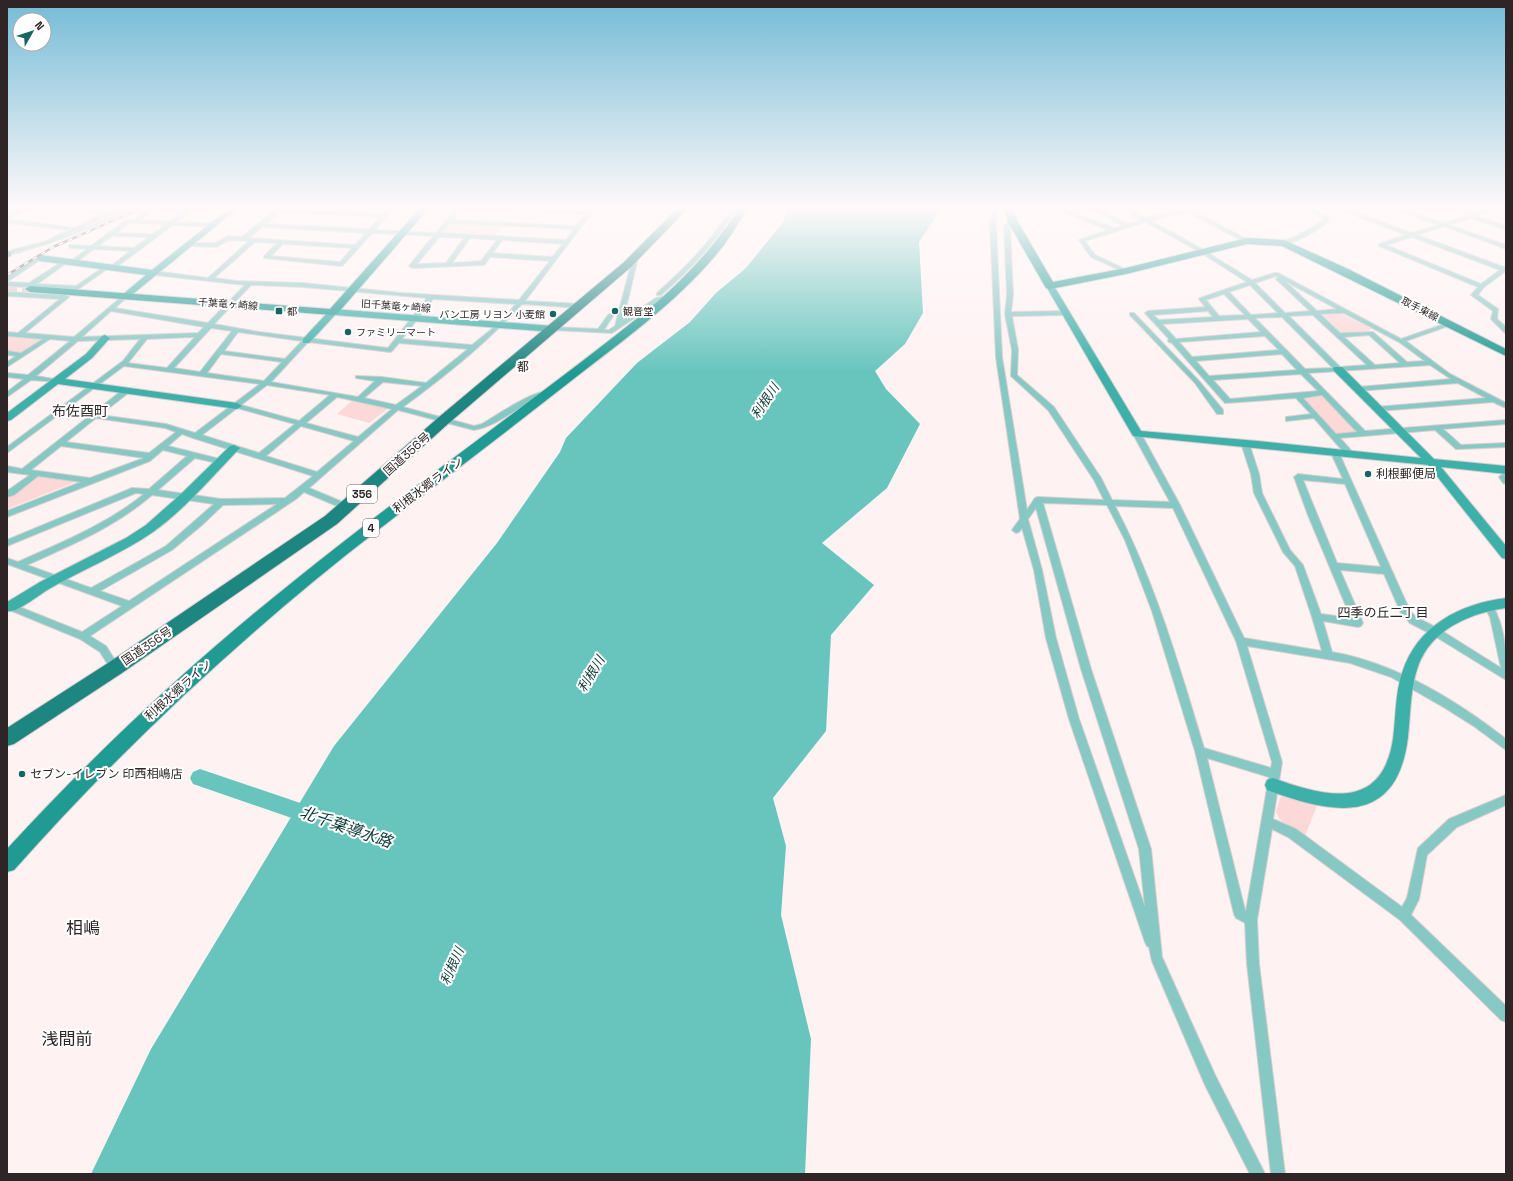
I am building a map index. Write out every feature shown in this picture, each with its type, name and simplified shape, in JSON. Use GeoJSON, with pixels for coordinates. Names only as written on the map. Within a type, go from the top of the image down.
{"type":"FeatureCollection","features":[{"type":"Feature","properties":{"kind":"highway","name":"国道356号"},"geometry":{"type":"LineString","coordinates":[[7,738],[116,668],[302,540],[347,507],[444,420],[581,306],[630,262]]}},
{"type":"Feature","properties":{"kind":"main road"},"geometry":{"type":"LineString","coordinates":[[333,312],[376,262]]}},
{"type":"Feature","properties":{"kind":"main road","name":"利根水郷ライン"},"geometry":{"type":"LineString","coordinates":[[7,863],[56,808],[116,747],[187,680],[328,562],[550,393],[604,350],[664,295],[705,262]]}},
{"type":"Feature","properties":{"kind":"main road"},"geometry":{"type":"LineString","coordinates":[[1036,262],[1050,286]]}},
{"type":"Feature","properties":{"kind":"main road","name":"取手東線"},"geometry":{"type":"LineString","coordinates":[[1050,286],[1165,262]]}},
{"type":"Feature","properties":{"kind":"main road","name":"取手東線"},"geometry":{"type":"LineString","coordinates":[[1325,262],[1504,351]]}},
{"type":"Feature","properties":{"kind":"main road","name":"千葉竜ヶ崎線"},"geometry":{"type":"LineString","coordinates":[[31,287],[125,296],[333,312]]}},
{"type":"Feature","properties":{"kind":"street"},"geometry":{"type":"LineString","coordinates":[[7,280],[34,262]]}},
{"type":"Feature","properties":{"kind":"street"},"geometry":{"type":"LineString","coordinates":[[31,287],[69,262]]}},
{"type":"Feature","properties":{"kind":"street"},"geometry":{"type":"LineString","coordinates":[[70,262],[250,284],[303,285],[352,290],[581,306]]}},
{"type":"Feature","properties":{"kind":"street"},"geometry":{"type":"LineString","coordinates":[[7,284],[31,287],[77,288],[117,262]]}},
{"type":"Feature","properties":{"kind":"street"},"geometry":{"type":"LineString","coordinates":[[7,395],[63,352],[74,339],[168,262]]}},
{"type":"Feature","properties":{"kind":"street"},"geometry":{"type":"LineString","coordinates":[[209,280],[229,262]]}},
{"type":"Feature","properties":{"kind":"street"},"geometry":{"type":"LineString","coordinates":[[321,262],[341,264],[343,262]]}},
{"type":"Feature","properties":{"kind":"street"},"geometry":{"type":"LineString","coordinates":[[415,262],[412,266],[484,262]]}},
{"type":"Feature","properties":{"kind":"street"},"geometry":{"type":"LineString","coordinates":[[83,636],[286,501],[303,488],[358,440],[398,407],[428,385],[500,325],[521,302],[551,262]]}},
{"type":"Feature","properties":{"kind":"street"},"geometry":{"type":"LineString","coordinates":[[618,326],[634,262]]}},
{"type":"Feature","properties":{"kind":"street"},"geometry":{"type":"LineString","coordinates":[[604,350],[610,332],[664,295],[693,262]]}},
{"type":"Feature","properties":{"kind":"street"},"geometry":{"type":"LineString","coordinates":[[996,262],[999,357],[1024,519],[1038,570],[1051,638],[1074,719],[1156,957],[1210,1080],[1258,1174]]}},
{"type":"Feature","properties":{"kind":"street"},"geometry":{"type":"LineString","coordinates":[[1009,262],[1010,295],[1008,314],[1014,350],[1014,376],[1052,409],[1098,480],[1129,540],[1157,611],[1200,751],[1240,914],[1251,920]]}},
{"type":"Feature","properties":{"kind":"street"},"geometry":{"type":"LineString","coordinates":[[1106,262],[1126,271]]}},
{"type":"Feature","properties":{"kind":"street"},"geometry":{"type":"LineString","coordinates":[[1219,262],[1251,282],[1378,409],[1401,430],[1432,462],[1506,555]]}},
{"type":"Feature","properties":{"kind":"street"},"geometry":{"type":"LineString","coordinates":[[1423,262],[1482,286]]}},
{"type":"Feature","properties":{"kind":"street"},"geometry":{"type":"LineString","coordinates":[[1486,262],[1505,269]]}},
{"type":"Feature","properties":{"kind":"street"},"geometry":{"type":"LineString","coordinates":[[1505,269],[1482,286],[1474,295],[1496,310],[1494,319],[1506,331]]}},
{"type":"Feature","properties":{"kind":"street"},"geometry":{"type":"LineString","coordinates":[[1274,274],[1373,367]]}},
{"type":"Feature","properties":{"kind":"street"},"geometry":{"type":"LineString","coordinates":[[1218,319],[1202,299],[1276,274],[1401,341],[1427,359],[1430,363],[1506,406]]}},
{"type":"Feature","properties":{"kind":"street"},"geometry":{"type":"LineString","coordinates":[[169,370],[209,325],[250,284]]}},
{"type":"Feature","properties":{"kind":"street"},"geometry":{"type":"LineString","coordinates":[[1050,286],[1137,434],[1176,505],[1241,641],[1277,762],[1251,920],[1253,964],[1278,1174]]}},
{"type":"Feature","properties":{"kind":"street"},"geometry":{"type":"LineString","coordinates":[[1225,291],[1362,433]]}},
{"type":"Feature","properties":{"kind":"street"},"geometry":{"type":"LineString","coordinates":[[7,294],[66,297],[20,334]]}},
{"type":"Feature","properties":{"kind":"street"},"geometry":{"type":"LineString","coordinates":[[7,302],[17,294]]}},
{"type":"Feature","properties":{"kind":"street"},"geometry":{"type":"LineString","coordinates":[[110,309],[306,341],[390,350],[432,296]]}},
{"type":"Feature","properties":{"kind":"street"},"geometry":{"type":"LineString","coordinates":[[1210,309],[1148,313],[1193,359],[1228,401],[1323,393]]}},
{"type":"Feature","properties":{"kind":"street"},"geometry":{"type":"LineString","coordinates":[[1157,322],[1344,311]]}},
{"type":"Feature","properties":{"kind":"street"},"geometry":{"type":"LineString","coordinates":[[196,436],[267,382],[333,312]]}},
{"type":"Feature","properties":{"kind":"street","name":"旧千葉竜ヶ崎線"},"geometry":{"type":"LineString","coordinates":[[333,312],[553,329]]}},
{"type":"Feature","properties":{"kind":"street"},"geometry":{"type":"LineString","coordinates":[[1008,314],[1066,313]]}},
{"type":"Feature","properties":{"kind":"street"},"geometry":{"type":"LineString","coordinates":[[1132,314],[1197,382],[1220,412]]}},
{"type":"Feature","properties":{"kind":"street"},"geometry":{"type":"LineString","coordinates":[[600,331],[610,316]]}},
{"type":"Feature","properties":{"kind":"street"},"geometry":{"type":"LineString","coordinates":[[1401,341],[1448,324]]}},
{"type":"Feature","properties":{"kind":"street"},"geometry":{"type":"LineString","coordinates":[[553,329],[610,332]]}},
{"type":"Feature","properties":{"kind":"street"},"geometry":{"type":"LineString","coordinates":[[201,375],[237,330]]}},
{"type":"Feature","properties":{"kind":"street"},"geometry":{"type":"LineString","coordinates":[[1339,335],[1371,333],[1406,365]]}},
{"type":"Feature","properties":{"kind":"street"},"geometry":{"type":"LineString","coordinates":[[7,334],[74,339],[200,335]]}},
{"type":"Feature","properties":{"kind":"street"},"geometry":{"type":"LineString","coordinates":[[1159,342],[1267,334]]}},
{"type":"Feature","properties":{"kind":"street"},"geometry":{"type":"LineString","coordinates":[[7,451],[92,385],[122,364],[145,337]]}},
{"type":"Feature","properties":{"kind":"street"},"geometry":{"type":"LineString","coordinates":[[7,365],[48,338]]}},
{"type":"Feature","properties":{"kind":"street"},"geometry":{"type":"LineString","coordinates":[[7,418],[58,381],[89,356],[105,338]]}},
{"type":"Feature","properties":{"kind":"street"},"geometry":{"type":"LineString","coordinates":[[397,341],[474,347]]}},
{"type":"Feature","properties":{"kind":"street"},"geometry":{"type":"LineString","coordinates":[[219,352],[288,361]]}},
{"type":"Feature","properties":{"kind":"street"},"geometry":{"type":"LineString","coordinates":[[1193,359],[1284,352]]}},
{"type":"Feature","properties":{"kind":"street"},"geometry":{"type":"LineString","coordinates":[[7,353],[22,355]]}},
{"type":"Feature","properties":{"kind":"street"},"geometry":{"type":"LineString","coordinates":[[1210,378],[1430,363]]}},
{"type":"Feature","properties":{"kind":"street"},"geometry":{"type":"LineString","coordinates":[[122,364],[267,382],[359,398],[474,428],[484,426],[535,396],[550,393]]}},
{"type":"Feature","properties":{"kind":"street"},"geometry":{"type":"LineString","coordinates":[[7,375],[92,385],[237,406],[358,440]]}},
{"type":"Feature","properties":{"kind":"street"},"geometry":{"type":"LineString","coordinates":[[358,377],[428,385]]}},
{"type":"Feature","properties":{"kind":"street"},"geometry":{"type":"LineString","coordinates":[[359,398],[382,380]]}},
{"type":"Feature","properties":{"kind":"street"},"geometry":{"type":"LineString","coordinates":[[1358,389],[1459,380]]}},
{"type":"Feature","properties":{"kind":"street"},"geometry":{"type":"LineString","coordinates":[[24,471],[128,390]]}},
{"type":"Feature","properties":{"kind":"street"},"geometry":{"type":"LineString","coordinates":[[261,456],[336,394]]}},
{"type":"Feature","properties":{"kind":"street"},"geometry":{"type":"LineString","coordinates":[[1298,396],[1352,454]]}},
{"type":"Feature","properties":{"kind":"street"},"geometry":{"type":"LineString","coordinates":[[1378,409],[1494,400]]}},
{"type":"Feature","properties":{"kind":"street"},"geometry":{"type":"LineString","coordinates":[[94,416],[166,426],[318,475]]}},
{"type":"Feature","properties":{"kind":"street"},"geometry":{"type":"LineString","coordinates":[[1289,419],[1316,416]]}},
{"type":"Feature","properties":{"kind":"street"},"geometry":{"type":"LineString","coordinates":[[1335,436],[1506,422]]}},
{"type":"Feature","properties":{"kind":"street"},"geometry":{"type":"LineString","coordinates":[[1437,428],[1459,447],[1506,445]]}},
{"type":"Feature","properties":{"kind":"street"},"geometry":{"type":"LineString","coordinates":[[7,514],[150,456],[181,431]]}},
{"type":"Feature","properties":{"kind":"street"},"geometry":{"type":"LineString","coordinates":[[1137,434],[1245,443],[1432,462],[1505,476]]}},
{"type":"Feature","properties":{"kind":"street"},"geometry":{"type":"LineString","coordinates":[[60,443],[150,456]]}},
{"type":"Feature","properties":{"kind":"street"},"geometry":{"type":"LineString","coordinates":[[1245,443],[1255,474],[1258,493],[1287,552],[1299,565],[1328,656]]}},
{"type":"Feature","properties":{"kind":"street"},"geometry":{"type":"LineString","coordinates":[[162,447],[220,462]]}},
{"type":"Feature","properties":{"kind":"street"},"geometry":{"type":"LineString","coordinates":[[9,606],[56,579],[130,541],[150,528],[185,497],[234,448]]}},
{"type":"Feature","properties":{"kind":"street"},"geometry":{"type":"LineString","coordinates":[[1335,453],[1386,571],[1406,613],[1413,620],[1436,632],[1506,676]]}},
{"type":"Feature","properties":{"kind":"street"},"geometry":{"type":"LineString","coordinates":[[18,565],[100,527],[126,512],[192,455]]}},
{"type":"Feature","properties":{"kind":"street"},"geometry":{"type":"LineString","coordinates":[[7,469],[90,481]]}},
{"type":"Feature","properties":{"kind":"street"},"geometry":{"type":"LineString","coordinates":[[7,494],[11,494],[37,473]]}},
{"type":"Feature","properties":{"kind":"street"},"geometry":{"type":"LineString","coordinates":[[1317,618],[1358,623],[1312,515],[1298,477],[1347,482]]}},
{"type":"Feature","properties":{"kind":"street"},"geometry":{"type":"LineString","coordinates":[[303,488],[347,507]]}},
{"type":"Feature","properties":{"kind":"street"},"geometry":{"type":"LineString","coordinates":[[7,543],[135,490],[221,502],[286,501]]}},
{"type":"Feature","properties":{"kind":"street"},"geometry":{"type":"LineString","coordinates":[[1016,530],[1038,500]]}},
{"type":"Feature","properties":{"kind":"street"},"geometry":{"type":"LineString","coordinates":[[1038,500],[1176,505]]}},
{"type":"Feature","properties":{"kind":"street"},"geometry":{"type":"LineString","coordinates":[[1038,500],[1082,655],[1145,849],[1156,957]]}},
{"type":"Feature","properties":{"kind":"street"},"geometry":{"type":"LineString","coordinates":[[91,592],[169,548],[199,524],[221,502]]}},
{"type":"Feature","properties":{"kind":"street"},"geometry":{"type":"LineString","coordinates":[[7,561],[129,605]]}},
{"type":"Feature","properties":{"kind":"street"},"geometry":{"type":"LineString","coordinates":[[1335,566],[1386,571]]}},
{"type":"Feature","properties":{"kind":"street"},"geometry":{"type":"LineString","coordinates":[[1200,751],[1274,779],[1301,795],[1332,801],[1349,802],[1374,794],[1388,779],[1394,768],[1399,749],[1408,681],[1418,652],[1426,640],[1462,614],[1488,604],[1506,603]]}},
{"type":"Feature","properties":{"kind":"street"},"geometry":{"type":"LineString","coordinates":[[1488,604],[1494,617],[1506,668]]}},
{"type":"Feature","properties":{"kind":"street"},"geometry":{"type":"LineString","coordinates":[[9,606],[83,636],[104,649],[116,668]]}},
{"type":"Feature","properties":{"kind":"street"},"geometry":{"type":"LineString","coordinates":[[1241,641],[1367,663],[1408,681],[1473,720],[1506,745]]}},
{"type":"Feature","properties":{"kind":"street"},"geometry":{"type":"LineString","coordinates":[[1404,916],[1413,899],[1422,852],[1453,824],[1506,800]]}},
{"type":"Feature","properties":{"kind":"street"},"geometry":{"type":"LineString","coordinates":[[1267,822],[1292,833],[1404,916],[1506,1015]]}},
{"type":"Feature","properties":{"kind":"shaded area"},"geometry":{"type":"Polygon","coordinates":[[[1342,314],[1372,329],[1368,331],[1340,333],[1321,315],[1342,314]]]}},
{"type":"Feature","properties":{"kind":"shaded area"},"geometry":{"type":"Polygon","coordinates":[[[7,334],[48,338],[22,355],[7,353],[7,334]]]}},
{"type":"Feature","properties":{"kind":"shaded area"},"geometry":{"type":"Polygon","coordinates":[[[1323,395],[1360,433],[1334,434],[1301,397],[1323,395]]]}},
{"type":"Feature","properties":{"kind":"shaded area"},"geometry":{"type":"Polygon","coordinates":[[[354,399],[390,407],[369,423],[337,414],[354,399]]]}},
{"type":"Feature","properties":{"kind":"shaded area"},"geometry":{"type":"Polygon","coordinates":[[[36,474],[78,481],[7,509],[7,495],[36,474]]]}},
{"type":"Feature","properties":{"kind":"shaded area"},"geometry":{"type":"Polygon","coordinates":[[[1286,794],[1318,803],[1305,836],[1280,820],[1276,812],[1280,798],[1286,794]]]}},
{"type":"Feature","properties":{"kind":"water","name":"利根川"},"geometry":{"type":"Polygon","coordinates":[[[751,262],[920,262],[923,313],[905,344],[875,371],[886,389],[920,424],[887,488],[822,543],[874,585],[831,635],[826,731],[773,798],[786,846],[781,915],[811,1039],[805,1174],[91,1174],[151,1049],[334,746],[497,543],[560,452],[566,438],[637,363],[690,322],[716,293],[746,268],[751,262]]]}},
{"type":"Feature","properties":{"kind":"waterway","name":"北千葉導水路"},"geometry":{"type":"LineString","coordinates":[[200,778],[315,817]]}},
{"type":"Feature","properties":{"kind":"tunnel"},"geometry":{"type":"LineString","coordinates":[[7,288],[30,289]]}},
{"type":"Feature","properties":{"kind":"railway"},"geometry":{"type":"LineString","coordinates":[[7,275],[28,262]]}},
{"type":"Feature","properties":{"kind":"place","name":"都"},"geometry":{"type":"Point","coordinates":[279,311]}},
{"type":"Feature","properties":{"kind":"place","name":"観音堂"},"geometry":{"type":"Point","coordinates":[615,311]}},
{"type":"Feature","properties":{"kind":"place","name":"パン工房 リヨン 小麦館"},"geometry":{"type":"Point","coordinates":[553,314]}},
{"type":"Feature","properties":{"kind":"place","name":"ファミリーマート"},"geometry":{"type":"Point","coordinates":[348,332]}},
{"type":"Feature","properties":{"kind":"place","name":"利根郵便局"},"geometry":{"type":"Point","coordinates":[1368,474]}},
{"type":"Feature","properties":{"kind":"place","name":"セブン-イレブン 印西相嶋店"},"geometry":{"type":"Point","coordinates":[22,774]}},
{"type":"Feature","properties":{"kind":"district","name":"都"},"geometry":{"type":"Point","coordinates":[523,367]}},
{"type":"Feature","properties":{"kind":"district","name":"布佐酉町"},"geometry":{"type":"Point","coordinates":[80,411]}},
{"type":"Feature","properties":{"kind":"district","name":"四季の丘二丁目"},"geometry":{"type":"Point","coordinates":[1383,612]}},
{"type":"Feature","properties":{"kind":"district","name":"相嶋"},"geometry":{"type":"Point","coordinates":[83,928]}},
{"type":"Feature","properties":{"kind":"district","name":"浅間前"},"geometry":{"type":"Point","coordinates":[67,1039]}}]}
